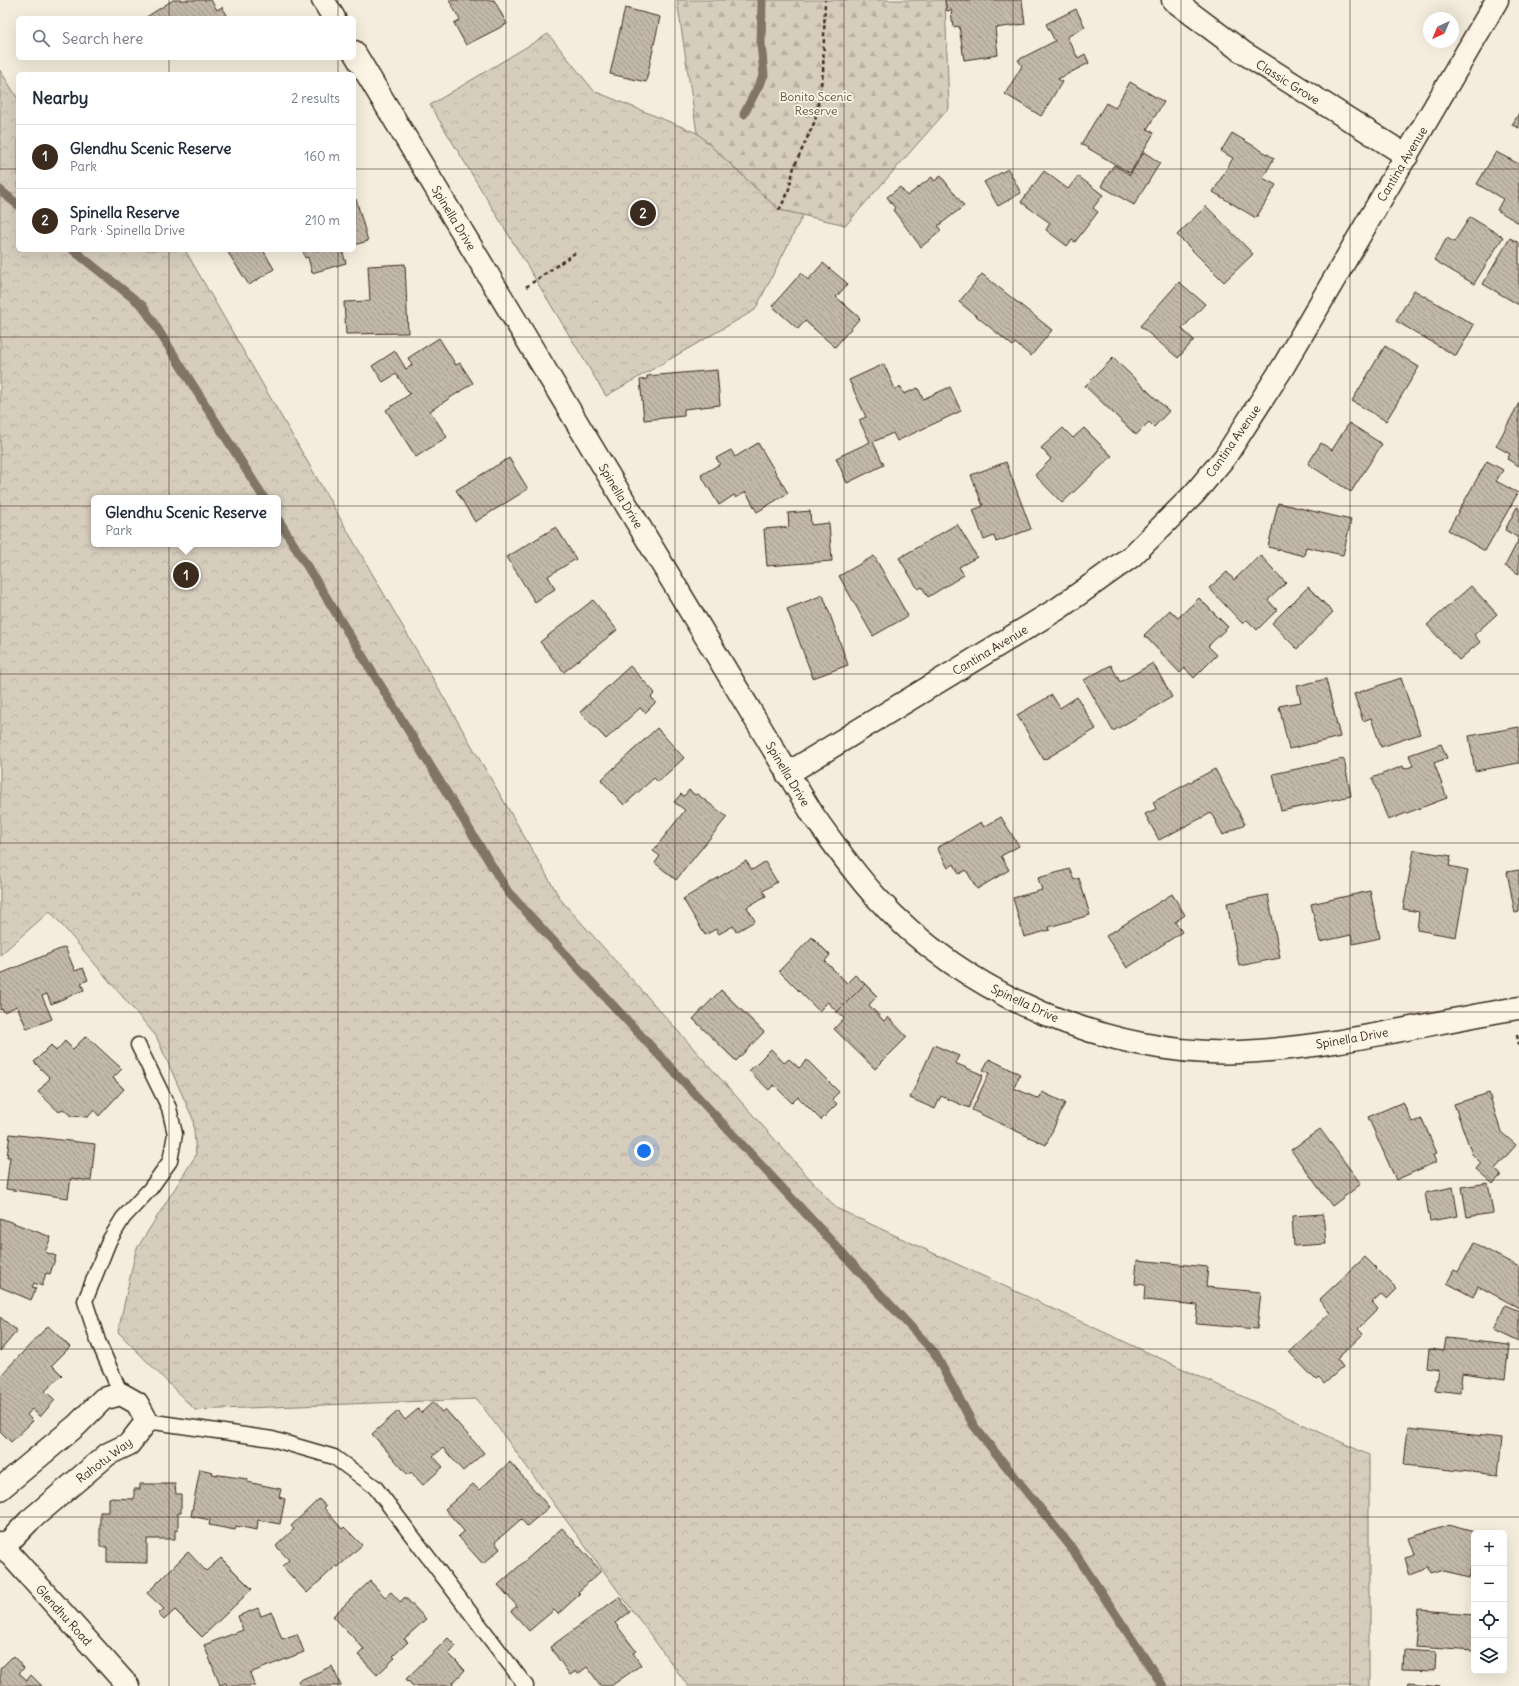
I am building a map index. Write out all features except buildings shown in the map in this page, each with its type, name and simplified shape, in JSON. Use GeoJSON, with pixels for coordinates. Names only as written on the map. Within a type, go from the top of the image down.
{"type":"FeatureCollection","features":[{"type":"Feature","properties":{"kind":"street"},"geometry":{"type":"LineString","coordinates":[[323,0],[333,16]]}},
{"type":"Feature","properties":{"kind":"street","name":"Classic Grove"},"geometry":{"type":"LineString","coordinates":[[1173,0],[1244,53],[1407,156]]}},
{"type":"Feature","properties":{"kind":"street","name":"Cantina Avenue"},"geometry":{"type":"LineString","coordinates":[[787,774],[1059,608],[1132,556],[1165,525],[1225,457],[1254,413],[1498,0]]}},
{"type":"Feature","properties":{"kind":"street","name":"Spinella Drive"},"geometry":{"type":"LineString","coordinates":[[356,55],[813,815],[844,858],[876,898],[915,934],[947,960],[980,982],[1042,1012],[1096,1032],[1145,1044],[1194,1051],[1239,1052],[1299,1047],[1519,1008]]}},
{"type":"Feature","properties":{"kind":"street"},"geometry":{"type":"LineString","coordinates":[[0,1489],[76,1425],[103,1399],[121,1394],[137,1403],[147,1421]]}},
{"type":"Feature","properties":{"kind":"street","name":"Rahotu Way"},"geometry":{"type":"LineString","coordinates":[[2,1545],[108,1454],[130,1444],[147,1421]]}},
{"type":"Feature","properties":{"kind":"street","name":"Glendhu Road"},"geometry":{"type":"LineString","coordinates":[[2,1545],[128,1686]]}},
{"type":"Feature","properties":{"kind":"lane"},"geometry":{"type":"LineString","coordinates":[[121,1394],[98,1341],[85,1301],[109,1241],[122,1218],[150,1189],[170,1161],[175,1134],[169,1108],[138,1045]]}},
{"type":"Feature","properties":{"kind":"lane"},"geometry":{"type":"LineString","coordinates":[[147,1421],[272,1439],[334,1457],[375,1487],[526,1686]]}},
{"type":"Feature","properties":{"kind":"path"},"geometry":{"type":"LineString","coordinates":[[779,210],[788,193],[794,167],[814,121],[823,74],[825,0]]}},
{"type":"Feature","properties":{"kind":"path"},"geometry":{"type":"LineString","coordinates":[[525,288],[575,253]]}},
{"type":"Feature","properties":{"kind":"path"},"geometry":{"type":"LineString","coordinates":[[1517,1034],[1519,1045]]}},
{"type":"Feature","properties":{"kind":"green space","name":"Bonito Scenic Reserve"},"geometry":{"type":"Polygon","coordinates":[[[677,0],[945,0],[949,108],[846,225],[779,210],[697,133],[677,0]]]}},
{"type":"Feature","properties":{"kind":"green space"},"geometry":{"type":"Polygon","coordinates":[[[548,34],[594,91],[697,133],[779,210],[803,215],[755,310],[606,396],[430,105],[548,34]]]}},
{"type":"Feature","properties":{"kind":"green space"},"geometry":{"type":"Polygon","coordinates":[[[0,70],[16,96],[16,252],[186,252],[561,900],[836,1208],[1369,1455],[1369,1686],[688,1686],[477,1399],[195,1410],[118,1332],[136,1250],[196,1155],[193,1119],[156,1036],[50,911],[0,955],[0,70]]]}},
{"type":"Feature","properties":{"kind":"waterway"},"geometry":{"type":"LineString","coordinates":[[744,114],[764,75],[761,44],[762,0]]}},
{"type":"Feature","properties":{"kind":"waterway"},"geometry":{"type":"LineString","coordinates":[[0,190],[16,203]]}},
{"type":"Feature","properties":{"kind":"waterway"},"geometry":{"type":"LineString","coordinates":[[76,252],[143,306],[262,495]]}},
{"type":"Feature","properties":{"kind":"waterway"},"geometry":{"type":"LineString","coordinates":[[281,524],[508,892],[934,1352],[974,1426],[1071,1547],[1163,1686]]}},
{"type":"Feature","properties":{"kind":"place","name":"Spinella Reserve"},"geometry":{"type":"Point","coordinates":[643,213]}},
{"type":"Feature","properties":{"kind":"place","name":"Glendhu Scenic Reserve"},"geometry":{"type":"Point","coordinates":[186,575]}}]}
